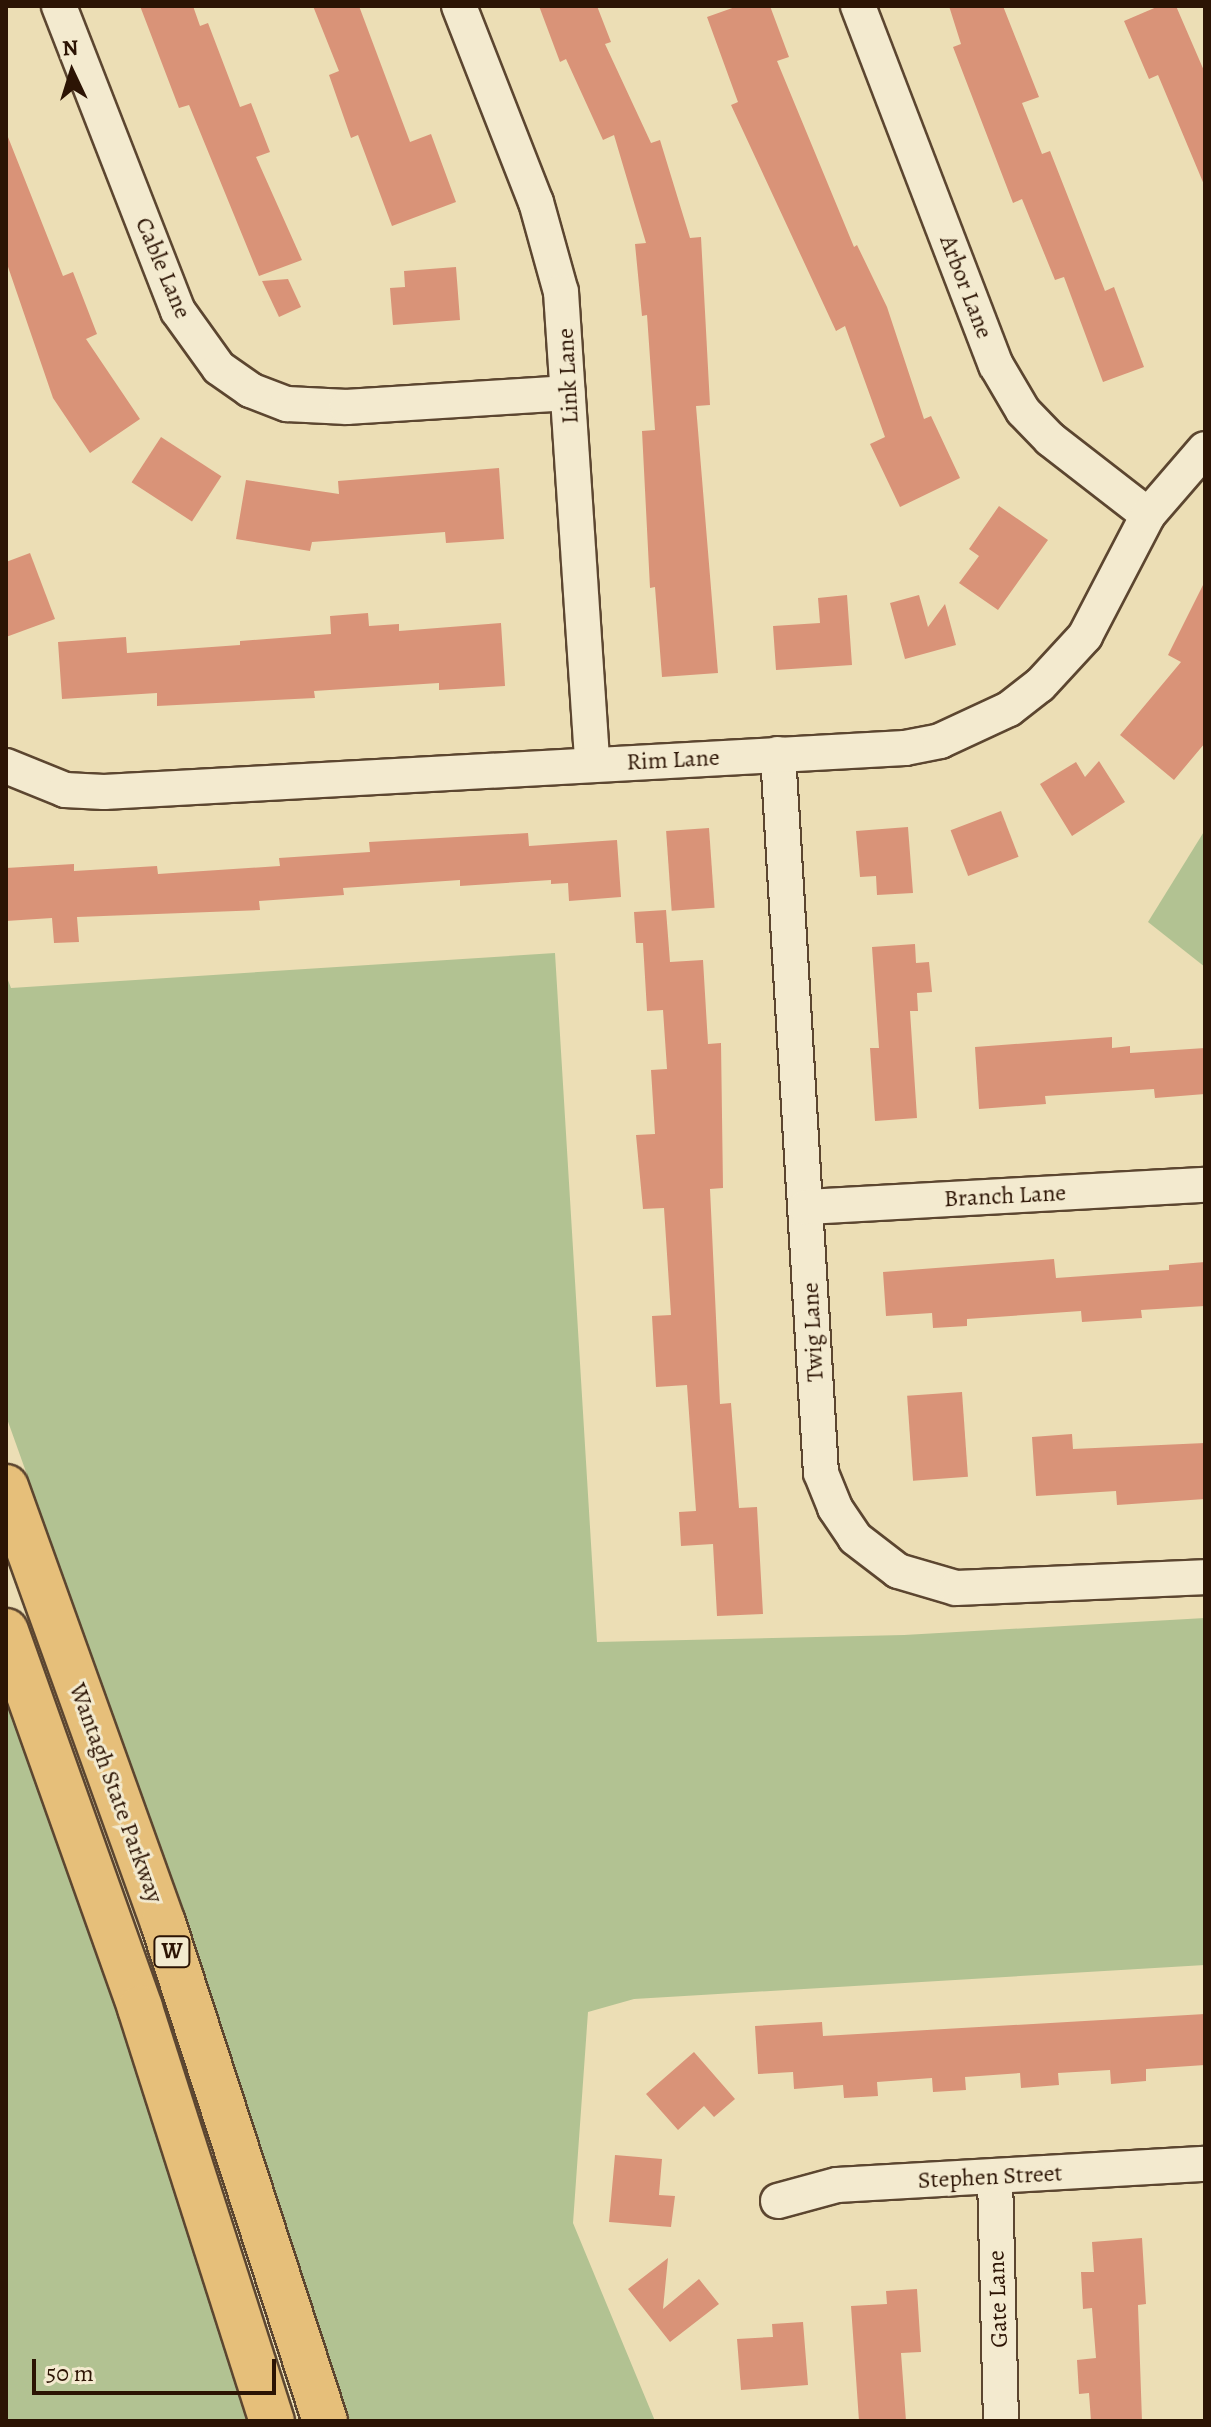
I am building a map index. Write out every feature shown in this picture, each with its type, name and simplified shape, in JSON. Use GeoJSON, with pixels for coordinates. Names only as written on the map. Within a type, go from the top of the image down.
{"type":"FeatureCollection","features":[{"type":"Feature","properties":{"kind":"highway","name":"Wantagh State Parkway"},"geometry":{"type":"LineString","coordinates":[[6,1487],[163,1923],[325,2421]]}},
{"type":"Feature","properties":{"kind":"highway","name":"Wantagh State Parkway"},"geometry":{"type":"LineString","coordinates":[[6,1631],[140,2008],[272,2421]]}},
{"type":"Feature","properties":{"kind":"street","name":"Cable Lane"},"geometry":{"type":"LineString","coordinates":[[59,6],[178,311],[219,368],[250,390],[287,404],[347,407],[568,393]]}},
{"type":"Feature","properties":{"kind":"street","name":"Link Lane"},"geometry":{"type":"LineString","coordinates":[[459,6],[536,202],[561,292],[592,764]]}},
{"type":"Feature","properties":{"kind":"street","name":"Arbor Lane"},"geometry":{"type":"LineString","coordinates":[[858,6],[996,365],[1023,411],[1050,439],[1148,515]]}},
{"type":"Feature","properties":{"kind":"street","name":"Rim Lane"},"geometry":{"type":"LineString","coordinates":[[6,766],[65,790],[104,792],[778,754],[940,741],[1009,709],[1040,685],[1085,636],[1148,515],[1205,449]]}},
{"type":"Feature","properties":{"kind":"street","name":"Twig Lane"},"geometry":{"type":"LineString","coordinates":[[778,754],[821,1473],[855,1538],[898,1571],[956,1588],[1205,1577]]}},
{"type":"Feature","properties":{"kind":"street","name":"Branch Lane"},"geometry":{"type":"LineString","coordinates":[[806,1207],[1205,1185]]}},
{"type":"Feature","properties":{"kind":"street","name":"Stephen Street"},"geometry":{"type":"LineString","coordinates":[[778,2201],[837,2185],[1205,2164]]}},
{"type":"Feature","properties":{"kind":"street","name":"Gate Lane"},"geometry":{"type":"LineString","coordinates":[[995,2177],[1001,2421]]}},
{"type":"Feature","properties":{"kind":"green space"},"geometry":{"type":"Polygon","coordinates":[[[1205,830],[1205,967],[1148,922],[1205,830]]]}},
{"type":"Feature","properties":{"kind":"green space"},"geometry":{"type":"Polygon","coordinates":[[[555,953],[597,1642],[904,1635],[1205,1618],[1205,1965],[634,1999],[588,2012],[573,2223],[655,2421],[345,2421],[197,1950],[6,1416],[6,975],[11,988],[555,953]]]}},
{"type":"Feature","properties":{"kind":"green space"},"geometry":{"type":"Polygon","coordinates":[[[6,1697],[76,1889],[249,2421],[6,2421],[6,1697]]]}},
{"type":"Feature","properties":{"kind":"building"},"geometry":{"type":"Polygon","coordinates":[[[140,6],[193,6],[200,26],[208,23],[240,107],[251,103],[270,152],[256,157],[302,260],[259,276],[189,105],[179,108],[140,6]]]}},
{"type":"Feature","properties":{"kind":"building"},"geometry":{"type":"Polygon","coordinates":[[[313,6],[359,6],[410,142],[431,134],[456,202],[392,226],[358,135],[351,138],[329,75],[339,71],[313,6]]]}},
{"type":"Feature","properties":{"kind":"building"},"geometry":{"type":"Polygon","coordinates":[[[539,6],[597,6],[611,42],[605,44],[651,143],[660,140],[690,238],[701,237],[710,405],[696,406],[718,673],[662,677],[655,587],[650,588],[642,431],[655,430],[647,315],[642,316],[635,244],[646,243],[614,135],[603,140],[566,59],[560,62],[539,6]]]}},
{"type":"Feature","properties":{"kind":"building"},"geometry":{"type":"Polygon","coordinates":[[[738,6],[770,6],[789,57],[777,61],[854,247],[857,245],[887,307],[924,419],[931,416],[960,478],[900,507],[870,444],[885,437],[845,326],[836,331],[731,105],[738,102],[707,17],[738,6]]]}},
{"type":"Feature","properties":{"kind":"building"},"geometry":{"type":"Polygon","coordinates":[[[949,6],[1003,6],[1039,97],[1022,103],[1042,154],[1050,151],[1105,291],[1114,287],[1144,367],[1103,382],[1064,277],[1055,280],[1022,199],[1013,203],[953,47],[961,44],[949,6]]]}},
{"type":"Feature","properties":{"kind":"building"},"geometry":{"type":"Polygon","coordinates":[[[1159,6],[1176,6],[1205,73],[1205,187],[1158,75],[1149,79],[1124,21],[1159,6]]]}},
{"type":"Feature","properties":{"kind":"building"},"geometry":{"type":"Polygon","coordinates":[[[6,132],[63,276],[73,272],[97,334],[86,339],[140,419],[90,453],[53,398],[6,261],[6,132]]]}},
{"type":"Feature","properties":{"kind":"building"},"geometry":{"type":"Polygon","coordinates":[[[456,267],[460,320],[393,325],[390,288],[405,287],[404,271],[456,267]]]}},
{"type":"Feature","properties":{"kind":"building"},"geometry":{"type":"Polygon","coordinates":[[[288,279],[301,307],[279,317],[262,281],[288,279]]]}},
{"type":"Feature","properties":{"kind":"building"},"geometry":{"type":"Polygon","coordinates":[[[161,437],[221,476],[192,522],[132,482],[161,437]]]}},
{"type":"Feature","properties":{"kind":"building"},"geometry":{"type":"Polygon","coordinates":[[[499,468],[504,539],[446,543],[445,532],[312,542],[310,551],[236,539],[246,480],[339,494],[338,481],[499,468]]]}},
{"type":"Feature","properties":{"kind":"building"},"geometry":{"type":"Polygon","coordinates":[[[999,506],[1048,540],[998,610],[959,583],[979,556],[969,549],[999,506]]]}},
{"type":"Feature","properties":{"kind":"building"},"geometry":{"type":"Polygon","coordinates":[[[30,553],[55,619],[6,637],[6,562],[30,553]]]}},
{"type":"Feature","properties":{"kind":"building"},"geometry":{"type":"Polygon","coordinates":[[[1205,581],[1205,743],[1174,780],[1120,735],[1181,662],[1168,655],[1205,581]]]}},
{"type":"Feature","properties":{"kind":"building"},"geometry":{"type":"Polygon","coordinates":[[[847,595],[852,665],[776,670],[773,626],[820,623],[818,598],[847,595]]]}},
{"type":"Feature","properties":{"kind":"building"},"geometry":{"type":"Polygon","coordinates":[[[919,595],[928,627],[945,604],[956,645],[905,659],[890,603],[919,595]]]}},
{"type":"Feature","properties":{"kind":"building"},"geometry":{"type":"Polygon","coordinates":[[[368,613],[369,626],[399,624],[399,631],[501,623],[505,686],[439,690],[439,683],[314,691],[315,698],[157,706],[157,693],[62,699],[58,642],[126,637],[127,653],[240,645],[240,641],[331,634],[330,616],[368,613]]]}},
{"type":"Feature","properties":{"kind":"building"},"geometry":{"type":"Polygon","coordinates":[[[1099,761],[1125,802],[1072,836],[1040,784],[1076,762],[1085,777],[1099,761]]]}},
{"type":"Feature","properties":{"kind":"building"},"geometry":{"type":"Polygon","coordinates":[[[1001,811],[1019,857],[968,876],[951,830],[1001,811]]]}},
{"type":"Feature","properties":{"kind":"building"},"geometry":{"type":"Polygon","coordinates":[[[908,827],[913,893],[877,895],[876,876],[860,877],[856,831],[908,827]]]}},
{"type":"Feature","properties":{"kind":"building"},"geometry":{"type":"Polygon","coordinates":[[[709,828],[715,908],[672,911],[666,831],[709,828]]]}},
{"type":"Feature","properties":{"kind":"building"},"geometry":{"type":"Polygon","coordinates":[[[528,833],[529,846],[617,840],[621,897],[569,901],[568,883],[551,884],[551,880],[460,886],[460,880],[343,888],[344,895],[259,901],[260,910],[77,917],[79,942],[54,943],[52,918],[6,921],[6,868],[74,864],[74,871],[157,866],[158,874],[280,866],[279,858],[370,852],[369,842],[528,833]]]}},
{"type":"Feature","properties":{"kind":"building"},"geometry":{"type":"Polygon","coordinates":[[[666,910],[670,962],[703,960],[708,1044],[721,1043],[723,1188],[710,1189],[720,1404],[731,1403],[739,1508],[757,1507],[763,1614],[717,1616],[713,1544],[681,1546],[679,1512],[696,1511],[687,1385],[656,1387],[652,1316],[671,1315],[664,1208],[643,1209],[636,1135],[655,1134],[651,1070],[667,1069],[663,1010],[647,1011],[643,943],[636,943],[634,912],[666,910]]]}},
{"type":"Feature","properties":{"kind":"building"},"geometry":{"type":"Polygon","coordinates":[[[915,944],[916,963],[929,962],[932,992],[917,993],[918,1011],[910,1011],[917,1118],[875,1121],[870,1048],[879,1048],[872,947],[915,944]]]}},
{"type":"Feature","properties":{"kind":"building"},"geometry":{"type":"Polygon","coordinates":[[[1112,1037],[1112,1048],[1130,1046],[1130,1053],[1205,1048],[1205,1094],[1155,1098],[1154,1089],[1045,1096],[1046,1104],[979,1109],[975,1047],[1112,1037]]]}},
{"type":"Feature","properties":{"kind":"building"},"geometry":{"type":"Polygon","coordinates":[[[1054,1259],[1056,1278],[1169,1270],[1169,1265],[1205,1262],[1205,1306],[1141,1310],[1142,1318],[1082,1322],[1081,1311],[967,1319],[967,1326],[933,1328],[932,1313],[886,1316],[883,1272],[1054,1259]]]}},
{"type":"Feature","properties":{"kind":"building"},"geometry":{"type":"Polygon","coordinates":[[[962,1392],[968,1477],[913,1481],[907,1396],[962,1392]]]}},
{"type":"Feature","properties":{"kind":"building"},"geometry":{"type":"Polygon","coordinates":[[[1072,1434],[1073,1449],[1205,1443],[1205,1499],[1117,1505],[1116,1491],[1036,1496],[1032,1437],[1072,1434]]]}},
{"type":"Feature","properties":{"kind":"building"},"geometry":{"type":"Polygon","coordinates":[[[1205,2014],[1205,2065],[1146,2069],[1146,2081],[1111,2084],[1110,2070],[1058,2073],[1059,2085],[1021,2088],[1020,2073],[965,2077],[966,2090],[933,2092],[932,2078],[877,2082],[878,2096],[844,2098],[843,2085],[794,2089],[793,2072],[758,2074],[755,2026],[822,2022],[823,2036],[1205,2014]]]}},
{"type":"Feature","properties":{"kind":"building"},"geometry":{"type":"Polygon","coordinates":[[[694,2052],[735,2099],[714,2117],[704,2106],[678,2130],[646,2094],[694,2052]]]}},
{"type":"Feature","properties":{"kind":"building"},"geometry":{"type":"Polygon","coordinates":[[[615,2155],[662,2159],[659,2195],[675,2196],[671,2227],[609,2222],[615,2155]]]}},
{"type":"Feature","properties":{"kind":"building"},"geometry":{"type":"Polygon","coordinates":[[[1142,2238],[1146,2304],[1138,2305],[1142,2421],[1091,2421],[1089,2393],[1079,2394],[1077,2360],[1096,2358],[1092,2308],[1083,2309],[1081,2272],[1094,2272],[1092,2242],[1142,2238]]]}},
{"type":"Feature","properties":{"kind":"building"},"geometry":{"type":"Polygon","coordinates":[[[668,2258],[663,2309],[699,2279],[719,2304],[670,2342],[628,2289],[668,2258]]]}},
{"type":"Feature","properties":{"kind":"building"},"geometry":{"type":"Polygon","coordinates":[[[917,2289],[921,2352],[901,2353],[906,2421],[859,2421],[851,2306],[887,2304],[886,2291],[917,2289]]]}},
{"type":"Feature","properties":{"kind":"building"},"geometry":{"type":"Polygon","coordinates":[[[803,2322],[808,2385],[741,2390],[737,2339],[773,2337],[772,2324],[803,2322]]]}}]}
